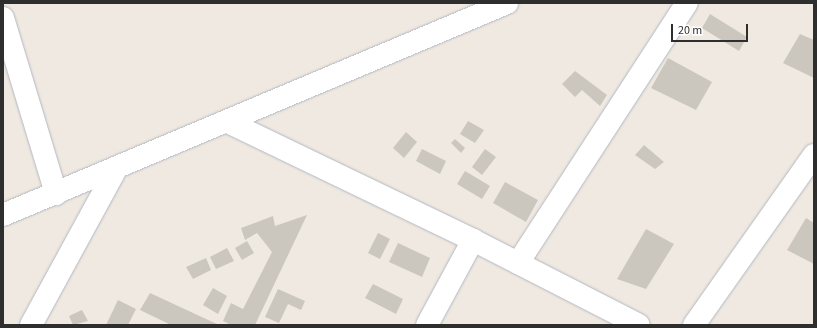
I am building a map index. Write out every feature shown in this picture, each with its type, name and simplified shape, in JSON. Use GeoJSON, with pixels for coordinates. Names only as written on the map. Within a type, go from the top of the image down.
{"type":"FeatureCollection","features":[{"type":"Feature","properties":{"kind":"street"},"geometry":{"type":"LineString","coordinates":[[3,215],[228,122],[507,3]]}},
{"type":"Feature","properties":{"kind":"street"},"geometry":{"type":"LineString","coordinates":[[518,263],[687,3]]}},
{"type":"Feature","properties":{"kind":"street"},"geometry":{"type":"LineString","coordinates":[[3,18],[56,194]]}},
{"type":"Feature","properties":{"kind":"street"},"geometry":{"type":"LineString","coordinates":[[228,122],[473,240],[639,325]]}},
{"type":"Feature","properties":{"kind":"street"},"geometry":{"type":"LineString","coordinates":[[694,325],[814,155]]}},
{"type":"Feature","properties":{"kind":"street"},"geometry":{"type":"LineString","coordinates":[[31,325],[116,169]]}},
{"type":"Feature","properties":{"kind":"street"},"geometry":{"type":"LineString","coordinates":[[427,325],[473,240]]}},
{"type":"Feature","properties":{"kind":"building"},"geometry":{"type":"Polygon","coordinates":[[[710,14],[747,37],[739,51],[702,28],[710,14]]]}},
{"type":"Feature","properties":{"kind":"building"},"geometry":{"type":"Polygon","coordinates":[[[800,34],[814,40],[814,78],[783,63],[800,34]]]}},
{"type":"Feature","properties":{"kind":"building"},"geometry":{"type":"Polygon","coordinates":[[[668,58],[712,82],[696,110],[651,88],[668,58]]]}},
{"type":"Feature","properties":{"kind":"building"},"geometry":{"type":"Polygon","coordinates":[[[575,71],[607,95],[600,106],[582,90],[575,97],[562,84],[575,71]]]}},
{"type":"Feature","properties":{"kind":"building"},"geometry":{"type":"Polygon","coordinates":[[[468,121],[484,130],[475,143],[460,134],[468,121]]]}},
{"type":"Feature","properties":{"kind":"building"},"geometry":{"type":"Polygon","coordinates":[[[406,132],[417,142],[404,158],[393,148],[406,132]]]}},
{"type":"Feature","properties":{"kind":"building"},"geometry":{"type":"Polygon","coordinates":[[[455,139],[465,148],[461,153],[451,143],[455,139]]]}},
{"type":"Feature","properties":{"kind":"building"},"geometry":{"type":"Polygon","coordinates":[[[644,145],[664,162],[655,169],[635,155],[644,145]]]}},
{"type":"Feature","properties":{"kind":"building"},"geometry":{"type":"Polygon","coordinates":[[[422,149],[446,161],[440,174],[416,161],[422,149]]]}},
{"type":"Feature","properties":{"kind":"building"},"geometry":{"type":"Polygon","coordinates":[[[485,149],[496,157],[482,175],[472,167],[485,149]]]}},
{"type":"Feature","properties":{"kind":"building"},"geometry":{"type":"Polygon","coordinates":[[[465,171],[490,186],[482,199],[457,184],[465,171]]]}},
{"type":"Feature","properties":{"kind":"building"},"geometry":{"type":"Polygon","coordinates":[[[505,182],[538,200],[526,222],[493,203],[505,182]]]}},
{"type":"Feature","properties":{"kind":"building"},"geometry":{"type":"Polygon","coordinates":[[[307,215],[255,325],[231,325],[223,321],[231,303],[243,309],[272,252],[257,233],[245,240],[241,228],[273,216],[275,226],[307,215]]]}},
{"type":"Feature","properties":{"kind":"building"},"geometry":{"type":"Polygon","coordinates":[[[806,218],[814,223],[814,264],[787,250],[806,218]]]}},
{"type":"Feature","properties":{"kind":"building"},"geometry":{"type":"Polygon","coordinates":[[[646,229],[674,244],[646,289],[617,279],[646,229]]]}},
{"type":"Feature","properties":{"kind":"building"},"geometry":{"type":"Polygon","coordinates":[[[378,233],[390,239],[380,259],[368,253],[378,233]]]}},
{"type":"Feature","properties":{"kind":"building"},"geometry":{"type":"Polygon","coordinates":[[[247,241],[254,253],[242,260],[235,248],[247,241]]]}},
{"type":"Feature","properties":{"kind":"building"},"geometry":{"type":"Polygon","coordinates":[[[398,243],[430,258],[422,277],[389,262],[398,243]]]}},
{"type":"Feature","properties":{"kind":"building"},"geometry":{"type":"Polygon","coordinates":[[[227,248],[234,261],[216,269],[210,257],[227,248]]]}},
{"type":"Feature","properties":{"kind":"building"},"geometry":{"type":"Polygon","coordinates":[[[206,258],[211,270],[193,279],[186,267],[206,258]]]}},
{"type":"Feature","properties":{"kind":"building"},"geometry":{"type":"Polygon","coordinates":[[[373,284],[403,299],[396,314],[365,298],[373,284]]]}},
{"type":"Feature","properties":{"kind":"building"},"geometry":{"type":"Polygon","coordinates":[[[213,288],[227,296],[218,314],[203,305],[213,288]]]}},
{"type":"Feature","properties":{"kind":"building"},"geometry":{"type":"Polygon","coordinates":[[[278,289],[305,301],[301,310],[288,304],[279,323],[265,317],[278,289]]]}},
{"type":"Feature","properties":{"kind":"building"},"geometry":{"type":"Polygon","coordinates":[[[150,293],[219,325],[171,325],[140,310],[150,293]]]}},
{"type":"Feature","properties":{"kind":"building"},"geometry":{"type":"Polygon","coordinates":[[[118,300],[136,309],[128,325],[106,325],[118,300]]]}},
{"type":"Feature","properties":{"kind":"building"},"geometry":{"type":"Polygon","coordinates":[[[82,310],[88,321],[73,325],[69,316],[82,310]]]}}]}
